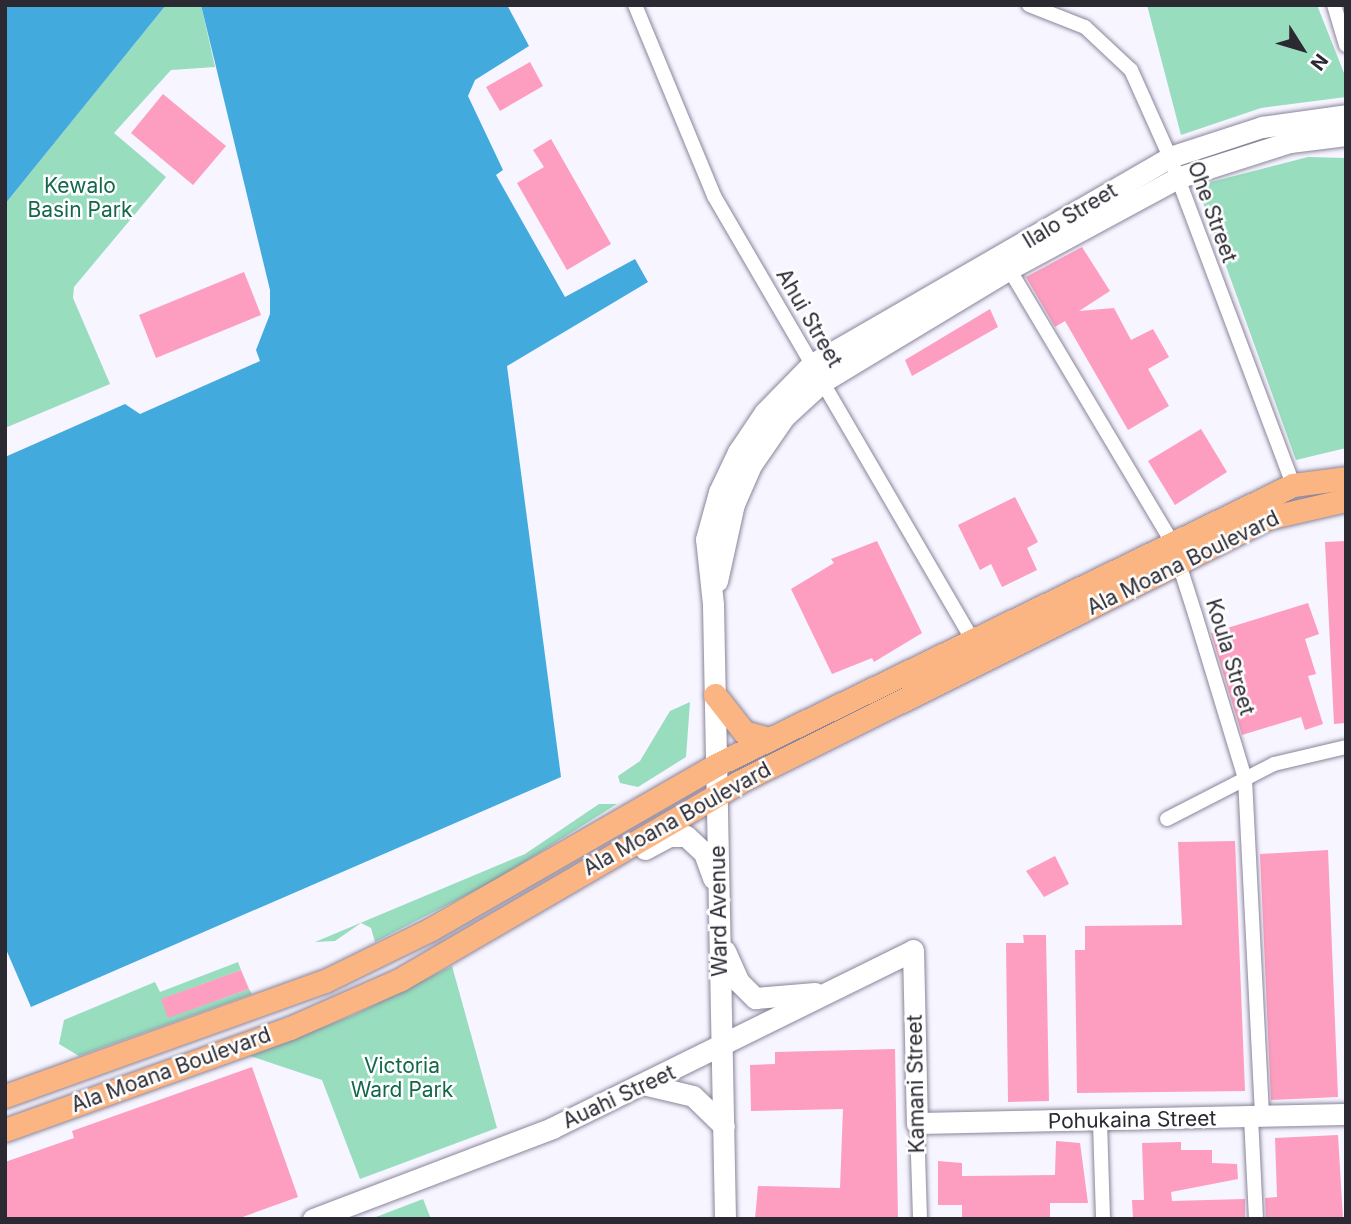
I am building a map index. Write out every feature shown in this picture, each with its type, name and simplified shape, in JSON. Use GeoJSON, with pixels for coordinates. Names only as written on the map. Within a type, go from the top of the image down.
{"type":"FeatureCollection","features":[{"type":"Feature","properties":{"kind":"main road","name":"Ala Moana Boulevard"},"geometry":{"type":"LineString","coordinates":[[5,1096],[325,981],[431,929],[716,765],[1293,485],[1346,478]]}},
{"type":"Feature","properties":{"kind":"main road","name":"Ala Moana Boulevard"},"geometry":{"type":"LineString","coordinates":[[5,1130],[290,1028],[401,979],[717,793],[1179,564],[1268,517],[1346,500]]}},
{"type":"Feature","properties":{"kind":"main road"},"geometry":{"type":"LineString","coordinates":[[715,695],[744,732],[769,739]]}},
{"type":"Feature","properties":{"kind":"street","name":"Ahui Street"},"geometry":{"type":"LineString","coordinates":[[635,5],[714,196],[972,639]]}},
{"type":"Feature","properties":{"kind":"street","name":"Ohe Street"},"geometry":{"type":"LineString","coordinates":[[1029,5],[1085,27],[1113,48],[1130,70],[1170,157],[1293,485]]}},
{"type":"Feature","properties":{"kind":"street"},"geometry":{"type":"LineString","coordinates":[[1334,5],[1346,45]]}},
{"type":"Feature","properties":{"kind":"street","name":"Ilalo Street"},"geometry":{"type":"LineString","coordinates":[[817,373],[1005,262],[1170,157],[1262,127],[1346,114]]}},
{"type":"Feature","properties":{"kind":"street","name":"Ilalo Street"},"geometry":{"type":"LineString","coordinates":[[1005,262],[1177,178],[1290,142],[1346,135]]}},
{"type":"Feature","properties":{"kind":"street","name":"Koula Street"},"geometry":{"type":"LineString","coordinates":[[1005,262],[1172,542],[1245,779],[1257,1117],[1256,1219]]}},
{"type":"Feature","properties":{"kind":"street","name":"Ward Avenue"},"geometry":{"type":"LineString","coordinates":[[726,1219],[713,604],[734,505],[751,465],[817,373]]}},
{"type":"Feature","properties":{"kind":"street"},"geometry":{"type":"LineString","coordinates":[[1167,819],[1274,764],[1346,747]]}},
{"type":"Feature","properties":{"kind":"street"},"geometry":{"type":"LineString","coordinates":[[518,911],[676,834],[694,840],[704,853],[730,965],[751,995],[769,1001],[838,989]]}},
{"type":"Feature","properties":{"kind":"street","name":"Auahi Street"},"geometry":{"type":"LineString","coordinates":[[313,1219],[512,1145],[722,1049],[913,950]]}},
{"type":"Feature","properties":{"kind":"street","name":"Kamani Street"},"geometry":{"type":"LineString","coordinates":[[913,950],[919,1219]]}},
{"type":"Feature","properties":{"kind":"street"},"geometry":{"type":"LineString","coordinates":[[645,1085],[664,1085],[693,1096],[724,1126]]}},
{"type":"Feature","properties":{"kind":"street","name":"Pohukaina Street"},"geometry":{"type":"LineString","coordinates":[[917,1123],[1100,1122],[1346,1114]]}},
{"type":"Feature","properties":{"kind":"street"},"geometry":{"type":"LineString","coordinates":[[1100,1122],[1103,1219]]}},
{"type":"Feature","properties":{"kind":"green space","name":"Kewalo Basin Park"},"geometry":{"type":"Polygon","coordinates":[[[166,5],[201,5],[215,67],[171,70],[114,133],[166,177],[74,287],[73,298],[110,384],[5,428],[5,204],[166,5]]]}},
{"type":"Feature","properties":{"kind":"green space"},"geometry":{"type":"Polygon","coordinates":[[[1147,5],[1317,5],[1346,78],[1346,97],[1261,108],[1181,135],[1147,5]]]}},
{"type":"Feature","properties":{"kind":"green space"},"geometry":{"type":"Polygon","coordinates":[[[1308,157],[1346,158],[1346,448],[1296,460],[1200,194],[1211,182],[1308,157]]]}},
{"type":"Feature","properties":{"kind":"green space"},"geometry":{"type":"Polygon","coordinates":[[[690,702],[686,757],[638,787],[620,783],[618,776],[640,761],[670,711],[690,702]]]}},
{"type":"Feature","properties":{"kind":"green space"},"geometry":{"type":"Polygon","coordinates":[[[599,804],[617,804],[494,881],[375,942],[371,928],[361,923],[335,941],[315,942],[525,854],[599,804]]]}},
{"type":"Feature","properties":{"kind":"green space"},"geometry":{"type":"Polygon","coordinates":[[[238,962],[241,970],[162,999],[169,1017],[249,989],[252,994],[79,1056],[59,1044],[64,1020],[155,982],[160,992],[238,962]]]}},
{"type":"Feature","properties":{"kind":"green space","name":"Victoria Ward Park"},"geometry":{"type":"Polygon","coordinates":[[[452,966],[497,1128],[360,1179],[322,1080],[250,1056],[354,1015],[452,966]]]}},
{"type":"Feature","properties":{"kind":"green space"},"geometry":{"type":"Polygon","coordinates":[[[423,1199],[431,1219],[372,1219],[376,1217],[423,1199]]]}},
{"type":"Feature","properties":{"kind":"water"},"geometry":{"type":"Polygon","coordinates":[[[5,5],[166,5],[5,204],[5,5]]]}},
{"type":"Feature","properties":{"kind":"water"},"geometry":{"type":"Polygon","coordinates":[[[201,5],[507,5],[529,46],[475,80],[468,96],[503,170],[496,175],[565,297],[635,259],[648,282],[507,366],[561,777],[31,1007],[5,947],[5,457],[125,404],[140,414],[260,361],[256,350],[270,314],[270,290],[201,5]]]}},
{"type":"Feature","properties":{"kind":"building"},"geometry":{"type":"Polygon","coordinates":[[[530,62],[543,86],[500,111],[486,87],[530,62]]]}},
{"type":"Feature","properties":{"kind":"building"},"geometry":{"type":"Polygon","coordinates":[[[163,94],[226,146],[193,185],[131,133],[163,94]]]}},
{"type":"Feature","properties":{"kind":"building"},"geometry":{"type":"Polygon","coordinates":[[[551,139],[611,244],[567,270],[517,183],[544,167],[533,150],[551,139]]]}},
{"type":"Feature","properties":{"kind":"building"},"geometry":{"type":"Polygon","coordinates":[[[1082,247],[1110,291],[1079,311],[1114,308],[1131,340],[1153,329],[1169,357],[1148,369],[1169,406],[1128,430],[1065,321],[1055,327],[1026,277],[1082,247]]]}},
{"type":"Feature","properties":{"kind":"building"},"geometry":{"type":"Polygon","coordinates":[[[244,272],[261,315],[156,358],[139,315],[244,272]]]}},
{"type":"Feature","properties":{"kind":"building"},"geometry":{"type":"Polygon","coordinates":[[[990,309],[998,327],[912,376],[905,360],[990,309]]]}},
{"type":"Feature","properties":{"kind":"building"},"geometry":{"type":"Polygon","coordinates":[[[1201,429],[1227,472],[1175,505],[1148,461],[1201,429]]]}},
{"type":"Feature","properties":{"kind":"building"},"geometry":{"type":"Polygon","coordinates":[[[1015,497],[1038,542],[1027,548],[1037,570],[1002,587],[991,564],[980,570],[958,525],[1015,497]]]}},
{"type":"Feature","properties":{"kind":"building"},"geometry":{"type":"Polygon","coordinates":[[[877,541],[922,633],[874,662],[872,658],[832,674],[791,589],[834,563],[831,559],[877,541]]]}},
{"type":"Feature","properties":{"kind":"building"},"geometry":{"type":"Polygon","coordinates":[[[1346,541],[1346,723],[1334,724],[1325,542],[1346,541]]]}},
{"type":"Feature","properties":{"kind":"building"},"geometry":{"type":"Polygon","coordinates":[[[1308,603],[1319,634],[1305,639],[1316,674],[1308,676],[1323,724],[1305,730],[1301,717],[1242,735],[1211,633],[1308,603]]]}},
{"type":"Feature","properties":{"kind":"building"},"geometry":{"type":"Polygon","coordinates":[[[1235,841],[1245,1091],[1077,1093],[1075,950],[1085,950],[1085,926],[1182,925],[1178,842],[1235,841]]]}},
{"type":"Feature","properties":{"kind":"building"},"geometry":{"type":"Polygon","coordinates":[[[1328,850],[1338,1097],[1271,1100],[1260,854],[1328,850]]]}},
{"type":"Feature","properties":{"kind":"building"},"geometry":{"type":"Polygon","coordinates":[[[1055,856],[1069,884],[1044,897],[1026,871],[1055,856]]]}},
{"type":"Feature","properties":{"kind":"building"},"geometry":{"type":"Polygon","coordinates":[[[1023,935],[1046,935],[1049,1101],[1008,1102],[1006,943],[1024,943],[1023,935]]]}},
{"type":"Feature","properties":{"kind":"building"},"geometry":{"type":"Polygon","coordinates":[[[241,970],[249,989],[168,1018],[161,999],[241,970]]]}},
{"type":"Feature","properties":{"kind":"building"},"geometry":{"type":"Polygon","coordinates":[[[895,1049],[898,1219],[755,1219],[758,1186],[840,1188],[843,1109],[751,1111],[750,1065],[775,1064],[775,1052],[895,1049]]]}},
{"type":"Feature","properties":{"kind":"building"},"geometry":{"type":"Polygon","coordinates":[[[252,1067],[298,1197],[237,1219],[5,1219],[5,1162],[74,1138],[72,1131],[252,1067]]]}},
{"type":"Feature","properties":{"kind":"building"},"geometry":{"type":"Polygon","coordinates":[[[1338,1135],[1343,1219],[1266,1219],[1265,1198],[1277,1197],[1275,1138],[1338,1135]]]}},
{"type":"Feature","properties":{"kind":"building"},"geometry":{"type":"Polygon","coordinates":[[[1056,1141],[1080,1143],[1088,1203],[1050,1203],[1050,1219],[962,1219],[962,1205],[938,1205],[938,1161],[962,1163],[962,1176],[1055,1175],[1056,1141]]]}},
{"type":"Feature","properties":{"kind":"building"},"geometry":{"type":"Polygon","coordinates":[[[1181,1142],[1181,1150],[1212,1150],[1212,1163],[1237,1164],[1238,1179],[1171,1192],[1172,1201],[1245,1199],[1245,1219],[1133,1219],[1132,1200],[1144,1200],[1142,1143],[1181,1142]]]}}]}
